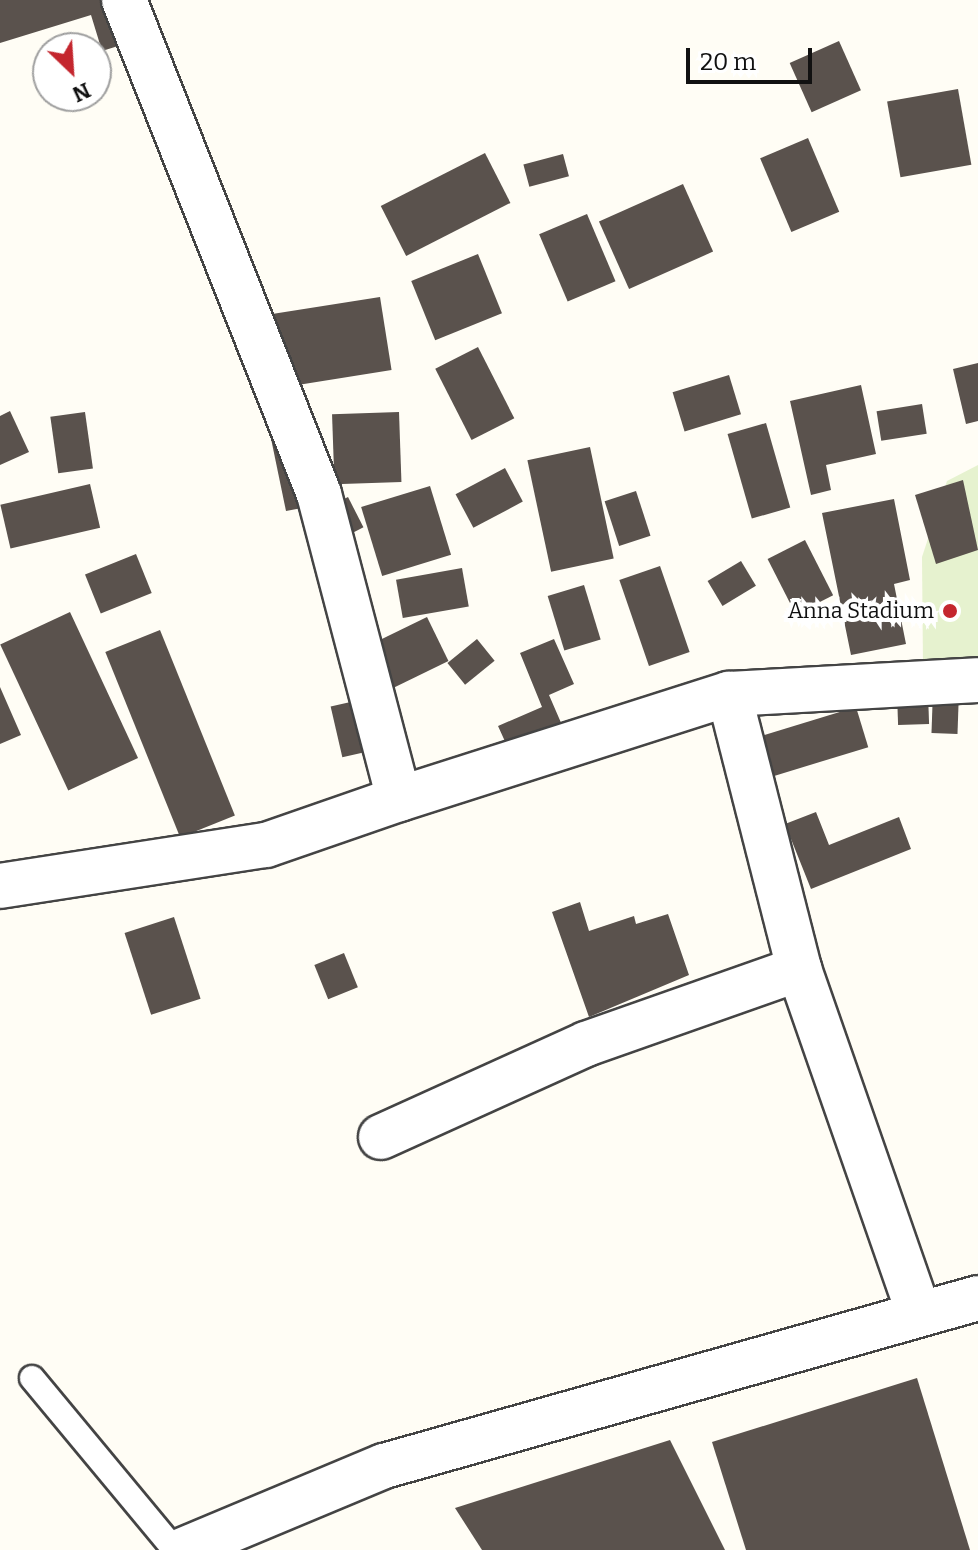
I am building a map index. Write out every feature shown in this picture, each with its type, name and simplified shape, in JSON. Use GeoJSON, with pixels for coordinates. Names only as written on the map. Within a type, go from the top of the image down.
{"type":"FeatureCollection","features":[{"type":"Feature","properties":{"kind":"street"},"geometry":{"type":"LineString","coordinates":[[124,0],[319,494],[399,799]]}},
{"type":"Feature","properties":{"kind":"street"},"geometry":{"type":"LineString","coordinates":[[0,886],[266,845],[399,799],[729,694],[978,680]]}},
{"type":"Feature","properties":{"kind":"street"},"geometry":{"type":"LineString","coordinates":[[729,694],[799,969],[919,1313]]}},
{"type":"Feature","properties":{"kind":"street"},"geometry":{"type":"LineString","coordinates":[[381,1137],[586,1044],[799,969]]}},
{"type":"Feature","properties":{"kind":"street"},"geometry":{"type":"LineString","coordinates":[[183,1550],[384,1466],[978,1298]]}},
{"type":"Feature","properties":{"kind":"lane"},"geometry":{"type":"LineString","coordinates":[[32,1378],[175,1550]]}},
{"type":"Feature","properties":{"kind":"green space","name":"Anna Stadium"},"geometry":{"type":"Polygon","coordinates":[[[978,465],[978,666],[923,668],[922,557],[947,481],[978,465]]]}},
{"type":"Feature","properties":{"kind":"building"},"geometry":{"type":"Polygon","coordinates":[[[0,0],[118,0],[131,42],[112,48],[112,32],[96,32],[91,15],[0,43],[0,0]]]}},
{"type":"Feature","properties":{"kind":"building"},"geometry":{"type":"Polygon","coordinates":[[[839,41],[861,90],[812,112],[790,63],[839,41]]]}},
{"type":"Feature","properties":{"kind":"building"},"geometry":{"type":"Polygon","coordinates":[[[958,89],[971,165],[900,177],[887,102],[958,89]]]}},
{"type":"Feature","properties":{"kind":"building"},"geometry":{"type":"Polygon","coordinates":[[[808,138],[839,212],[791,232],[760,158],[808,138]]]}},
{"type":"Feature","properties":{"kind":"building"},"geometry":{"type":"Polygon","coordinates":[[[485,153],[510,203],[406,256],[381,206],[485,153]]]}},
{"type":"Feature","properties":{"kind":"building"},"geometry":{"type":"Polygon","coordinates":[[[563,154],[569,176],[529,187],[523,165],[563,154]]]}},
{"type":"Feature","properties":{"kind":"building"},"geometry":{"type":"Polygon","coordinates":[[[683,184],[713,252],[629,289],[599,221],[683,184]]]}},
{"type":"Feature","properties":{"kind":"building"},"geometry":{"type":"Polygon","coordinates":[[[587,214],[616,281],[568,302],[539,234],[587,214]]]}},
{"type":"Feature","properties":{"kind":"building"},"geometry":{"type":"Polygon","coordinates":[[[478,254],[502,313],[435,340],[411,281],[478,254]]]}},
{"type":"Feature","properties":{"kind":"building"},"geometry":{"type":"Polygon","coordinates":[[[380,297],[392,370],[271,389],[260,316],[380,297]]]}},
{"type":"Feature","properties":{"kind":"building"},"geometry":{"type":"Polygon","coordinates":[[[478,347],[514,418],[472,440],[435,369],[478,347]]]}},
{"type":"Feature","properties":{"kind":"building"},"geometry":{"type":"Polygon","coordinates":[[[978,363],[978,421],[966,424],[953,369],[978,363]]]}},
{"type":"Feature","properties":{"kind":"building"},"geometry":{"type":"Polygon","coordinates":[[[729,375],[741,414],[685,431],[673,392],[729,375]]]}},
{"type":"Feature","properties":{"kind":"building"},"geometry":{"type":"Polygon","coordinates":[[[861,385],[876,454],[826,465],[831,490],[811,495],[790,401],[861,385]]]}},
{"type":"Feature","properties":{"kind":"building"},"geometry":{"type":"Polygon","coordinates":[[[922,404],[927,434],[881,441],[877,411],[922,404]]]}},
{"type":"Feature","properties":{"kind":"building"},"geometry":{"type":"Polygon","coordinates":[[[10,411],[29,452],[0,465],[0,416],[10,411]]]}},
{"type":"Feature","properties":{"kind":"building"},"geometry":{"type":"Polygon","coordinates":[[[85,412],[93,468],[58,473],[50,417],[85,412]]]}},
{"type":"Feature","properties":{"kind":"building"},"geometry":{"type":"Polygon","coordinates":[[[399,412],[401,482],[334,484],[332,414],[399,412]]]}},
{"type":"Feature","properties":{"kind":"building"},"geometry":{"type":"Polygon","coordinates":[[[766,423],[790,508],[752,519],[728,434],[766,423]]]}},
{"type":"Feature","properties":{"kind":"building"},"geometry":{"type":"Polygon","coordinates":[[[268,424],[318,505],[286,511],[268,424]]]}},
{"type":"Feature","properties":{"kind":"building"},"geometry":{"type":"Polygon","coordinates":[[[590,447],[614,559],[551,572],[527,460],[590,447]]]}},
{"type":"Feature","properties":{"kind":"building"},"geometry":{"type":"Polygon","coordinates":[[[505,468],[523,502],[473,528],[456,494],[505,468]]]}},
{"type":"Feature","properties":{"kind":"building"},"geometry":{"type":"Polygon","coordinates":[[[963,480],[978,550],[936,564],[915,495],[963,480]]]}},
{"type":"Feature","properties":{"kind":"building"},"geometry":{"type":"Polygon","coordinates":[[[90,484],[100,528],[10,549],[0,505],[90,484]]]}},
{"type":"Feature","properties":{"kind":"building"},"geometry":{"type":"Polygon","coordinates":[[[430,486],[451,555],[382,576],[361,507],[430,486]]]}},
{"type":"Feature","properties":{"kind":"building"},"geometry":{"type":"Polygon","coordinates":[[[636,491],[651,536],[619,546],[605,501],[636,491]]]}},
{"type":"Feature","properties":{"kind":"building"},"geometry":{"type":"Polygon","coordinates":[[[348,497],[363,527],[341,539],[326,508],[348,497]]]}},
{"type":"Feature","properties":{"kind":"building"},"geometry":{"type":"Polygon","coordinates":[[[894,499],[910,580],[894,584],[906,644],[851,655],[822,513],[894,499]]]}},
{"type":"Feature","properties":{"kind":"building"},"geometry":{"type":"Polygon","coordinates":[[[805,540],[833,595],[796,614],[768,559],[805,540]]]}},
{"type":"Feature","properties":{"kind":"building"},"geometry":{"type":"Polygon","coordinates":[[[136,554],[152,593],[101,614],[85,575],[136,554]]]}},
{"type":"Feature","properties":{"kind":"building"},"geometry":{"type":"Polygon","coordinates":[[[741,561],[756,586],[723,606],[708,581],[741,561]]]}},
{"type":"Feature","properties":{"kind":"building"},"geometry":{"type":"Polygon","coordinates":[[[660,566],[690,652],[649,666],[619,580],[660,566]]]}},
{"type":"Feature","properties":{"kind":"building"},"geometry":{"type":"Polygon","coordinates":[[[462,568],[469,606],[403,618],[396,580],[462,568]]]}},
{"type":"Feature","properties":{"kind":"building"},"geometry":{"type":"Polygon","coordinates":[[[584,585],[601,640],[564,651],[548,596],[584,585]]]}},
{"type":"Feature","properties":{"kind":"building"},"geometry":{"type":"Polygon","coordinates":[[[70,612],[138,758],[68,790],[0,645],[70,612]]]}},
{"type":"Feature","properties":{"kind":"building"},"geometry":{"type":"Polygon","coordinates":[[[427,617],[448,661],[376,697],[354,653],[427,617]]]}},
{"type":"Feature","properties":{"kind":"building"},"geometry":{"type":"Polygon","coordinates":[[[160,630],[235,815],[180,838],[105,652],[160,630]]]}},
{"type":"Feature","properties":{"kind":"building"},"geometry":{"type":"Polygon","coordinates":[[[477,639],[495,661],[465,685],[447,663],[477,639]]]}},
{"type":"Feature","properties":{"kind":"building"},"geometry":{"type":"Polygon","coordinates":[[[554,639],[574,684],[549,695],[562,725],[508,748],[498,726],[542,707],[520,653],[554,639]]]}},
{"type":"Feature","properties":{"kind":"building"},"geometry":{"type":"Polygon","coordinates":[[[0,687],[21,735],[0,744],[0,687]]]}},
{"type":"Feature","properties":{"kind":"building"},"geometry":{"type":"Polygon","coordinates":[[[933,690],[959,691],[957,734],[931,733],[933,690]]]}},
{"type":"Feature","properties":{"kind":"building"},"geometry":{"type":"Polygon","coordinates":[[[928,693],[929,724],[898,725],[897,694],[928,693]]]}},
{"type":"Feature","properties":{"kind":"building"},"geometry":{"type":"Polygon","coordinates":[[[355,701],[367,752],[342,757],[331,707],[355,701]]]}},
{"type":"Feature","properties":{"kind":"building"},"geometry":{"type":"Polygon","coordinates":[[[856,707],[868,747],[766,778],[754,738],[856,707]]]}},
{"type":"Feature","properties":{"kind":"building"},"geometry":{"type":"Polygon","coordinates":[[[816,812],[829,845],[899,817],[911,849],[811,889],[785,824],[816,812]]]}},
{"type":"Feature","properties":{"kind":"building"},"geometry":{"type":"Polygon","coordinates":[[[580,902],[589,931],[634,916],[636,924],[668,914],[689,975],[589,1017],[552,912],[580,902]]]}},
{"type":"Feature","properties":{"kind":"building"},"geometry":{"type":"Polygon","coordinates":[[[174,917],[201,999],[151,1015],[125,933],[174,917]]]}},
{"type":"Feature","properties":{"kind":"building"},"geometry":{"type":"Polygon","coordinates":[[[344,953],[358,987],[328,999],[314,965],[344,953]]]}},
{"type":"Feature","properties":{"kind":"building"},"geometry":{"type":"Polygon","coordinates":[[[917,1378],[970,1550],[746,1550],[712,1442],[917,1378]]]}},
{"type":"Feature","properties":{"kind":"building"},"geometry":{"type":"Polygon","coordinates":[[[670,1440],[725,1550],[482,1550],[455,1508],[670,1440]]]}},
{"type":"Feature","properties":{"kind":"place","name":"Anna Stadium"},"geometry":{"type":"Point","coordinates":[950,611]}}]}
